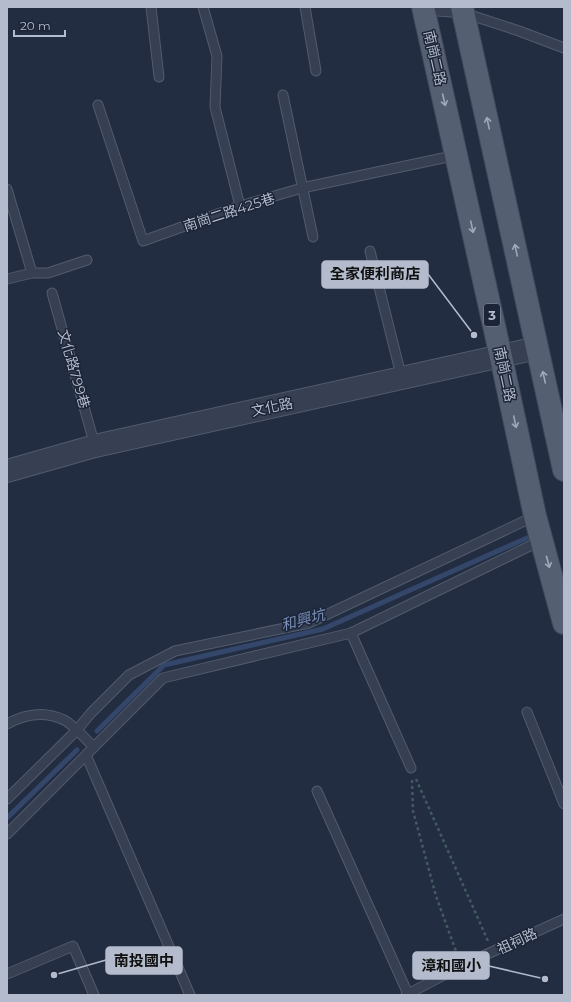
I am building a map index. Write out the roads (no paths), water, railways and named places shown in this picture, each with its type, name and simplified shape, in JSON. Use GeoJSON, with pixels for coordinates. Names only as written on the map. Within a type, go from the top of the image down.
{"type":"FeatureCollection","features":[{"type":"Feature","properties":{"kind":"main road","name":"南崗二路"},"geometry":{"type":"LineString","coordinates":[[423,8],[535,516],[564,623]]}},
{"type":"Feature","properties":{"kind":"main road"},"geometry":{"type":"LineString","coordinates":[[463,10],[564,470]]}},
{"type":"Feature","properties":{"kind":"street","name":"文化路"},"geometry":{"type":"LineString","coordinates":[[7,471],[95,446],[537,348]]}},
{"type":"Feature","properties":{"kind":"lane"},"geometry":{"type":"LineString","coordinates":[[151,7],[158,77]]}},
{"type":"Feature","properties":{"kind":"lane"},"geometry":{"type":"LineString","coordinates":[[203,7],[217,56],[214,106],[240,206]]}},
{"type":"Feature","properties":{"kind":"lane"},"geometry":{"type":"LineString","coordinates":[[305,7],[316,71]]}},
{"type":"Feature","properties":{"kind":"lane"},"geometry":{"type":"LineString","coordinates":[[423,8],[463,10],[564,48]]}},
{"type":"Feature","properties":{"kind":"lane"},"geometry":{"type":"LineString","coordinates":[[283,95],[313,237]]}},
{"type":"Feature","properties":{"kind":"lane","name":"南崗二路425巷"},"geometry":{"type":"LineString","coordinates":[[98,104],[143,241],[240,206],[302,188],[456,155]]}},
{"type":"Feature","properties":{"kind":"lane"},"geometry":{"type":"LineString","coordinates":[[7,189],[32,273]]}},
{"type":"Feature","properties":{"kind":"lane"},"geometry":{"type":"LineString","coordinates":[[370,251],[402,379]]}},
{"type":"Feature","properties":{"kind":"lane"},"geometry":{"type":"LineString","coordinates":[[7,279],[32,273],[48,273],[87,260]]}},
{"type":"Feature","properties":{"kind":"lane","name":"文化路799巷"},"geometry":{"type":"LineString","coordinates":[[52,293],[95,446]]}},
{"type":"Feature","properties":{"kind":"lane"},"geometry":{"type":"LineString","coordinates":[[7,799],[76,731],[91,713],[129,675],[175,652],[309,623],[535,516]]}},
{"type":"Feature","properties":{"kind":"lane"},"geometry":{"type":"LineString","coordinates":[[7,834],[163,678],[351,633],[542,540]]}},
{"type":"Feature","properties":{"kind":"lane"},"geometry":{"type":"LineString","coordinates":[[351,633],[411,768]]}},
{"type":"Feature","properties":{"kind":"lane"},"geometry":{"type":"LineString","coordinates":[[527,712],[564,804]]}},
{"type":"Feature","properties":{"kind":"lane"},"geometry":{"type":"LineString","coordinates":[[7,724],[14,720],[38,713],[64,720],[94,747]]}},
{"type":"Feature","properties":{"kind":"lane"},"geometry":{"type":"LineString","coordinates":[[86,756],[190,995]]}},
{"type":"Feature","properties":{"kind":"lane"},"geometry":{"type":"LineString","coordinates":[[317,792],[406,995]]}},
{"type":"Feature","properties":{"kind":"lane","name":"祖祠路"},"geometry":{"type":"LineString","coordinates":[[406,995],[462,966],[564,919]]}},
{"type":"Feature","properties":{"kind":"lane"},"geometry":{"type":"LineString","coordinates":[[7,974],[73,946],[94,995]]}},
{"type":"Feature","properties":{"kind":"waterway","name":"和興坑"},"geometry":{"type":"LineString","coordinates":[[97,731],[164,665],[323,629],[527,538]]}},
{"type":"Feature","properties":{"kind":"waterway","name":"和興坑"},"geometry":{"type":"LineString","coordinates":[[7,818],[77,750]]}},
{"type":"Feature","properties":{"kind":"place","name":"全家便利商店"},"geometry":{"type":"Point","coordinates":[474,335]}},
{"type":"Feature","properties":{"kind":"place","name":"南投國中"},"geometry":{"type":"Point","coordinates":[54,975]}},
{"type":"Feature","properties":{"kind":"place","name":"漳和國小"},"geometry":{"type":"Point","coordinates":[545,979]}}]}
